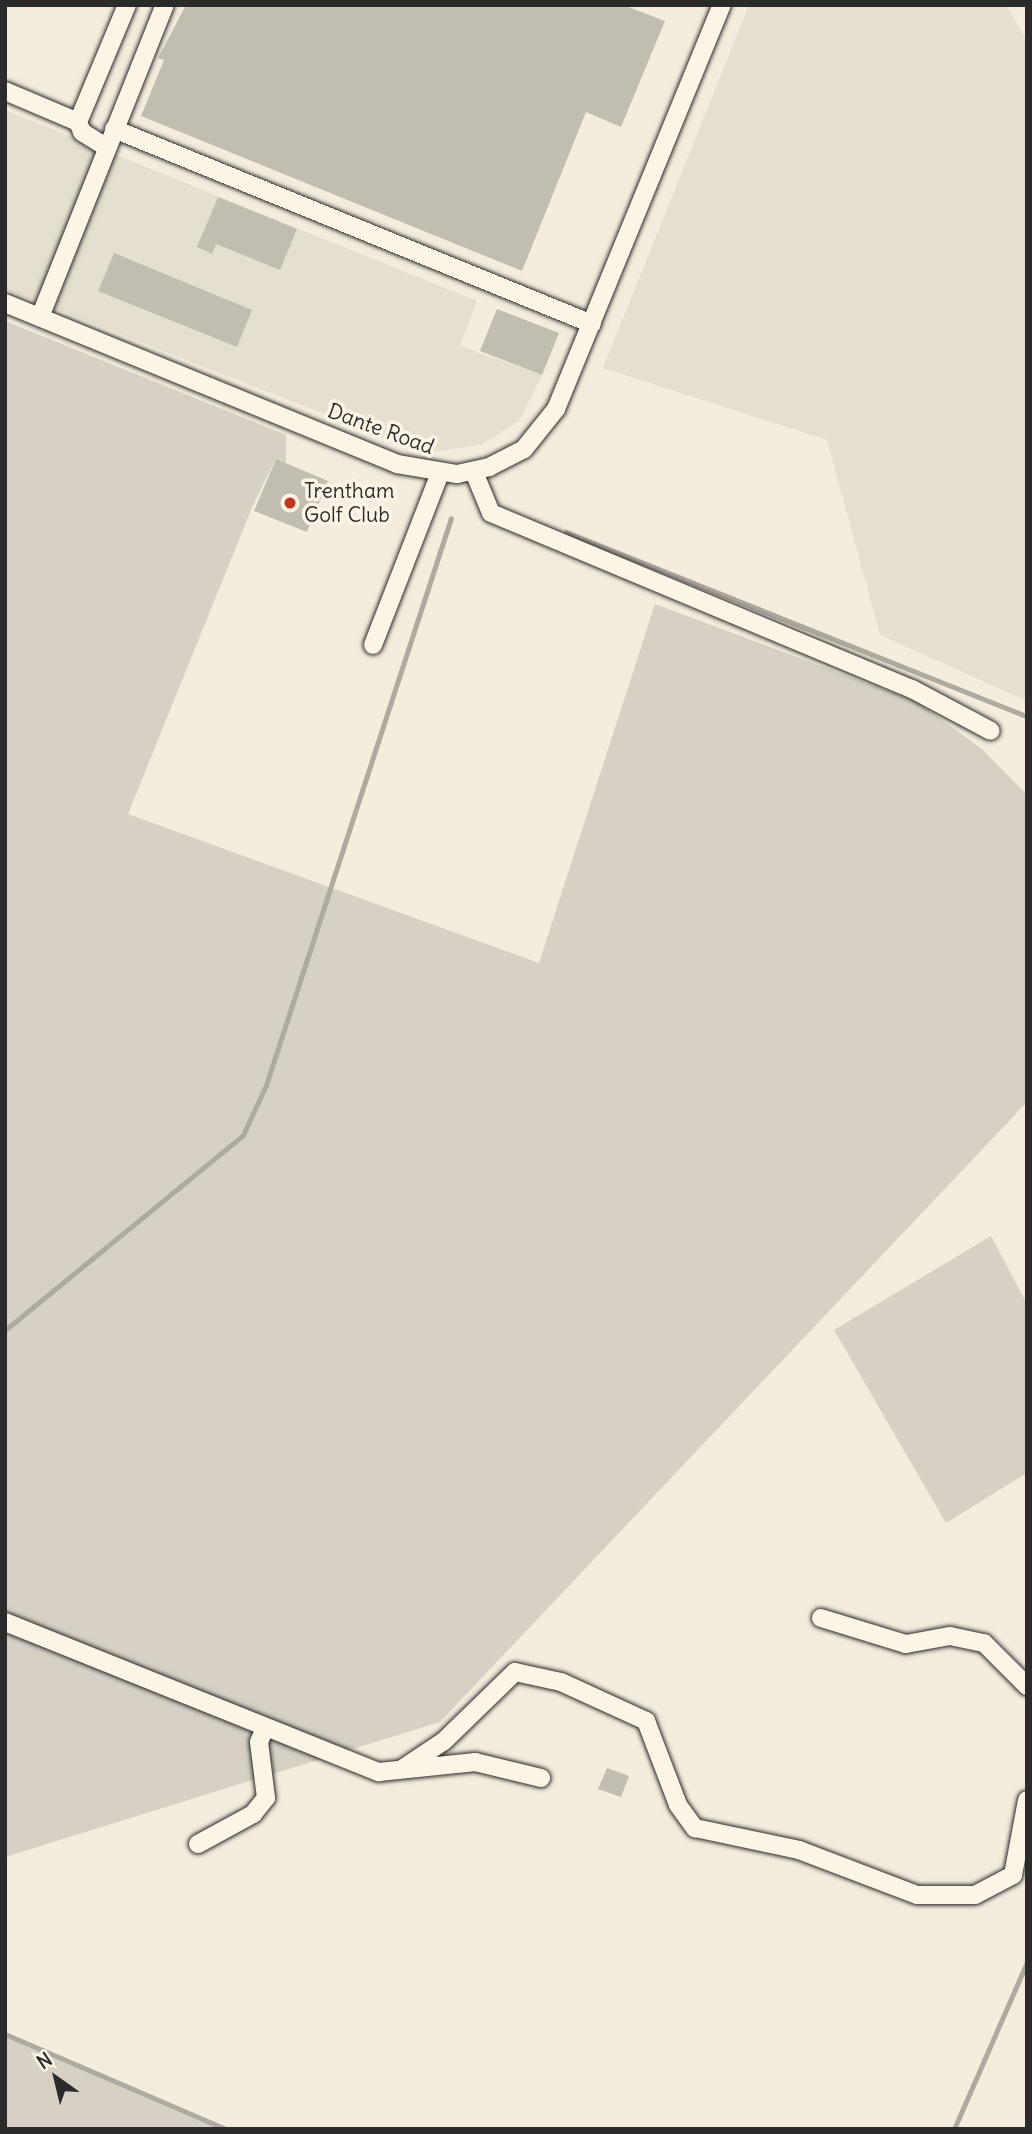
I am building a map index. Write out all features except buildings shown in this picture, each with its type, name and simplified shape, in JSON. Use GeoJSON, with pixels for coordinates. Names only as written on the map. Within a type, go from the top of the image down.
{"type":"FeatureCollection","features":[{"type":"Feature","properties":{"kind":"street"},"geometry":{"type":"LineString","coordinates":[[106,147],[82,132],[78,122],[127,5]]}},
{"type":"Feature","properties":{"kind":"street"},"geometry":{"type":"LineString","coordinates":[[40,317],[165,5]]}},
{"type":"Feature","properties":{"kind":"street","name":"Dante Road"},"geometry":{"type":"LineString","coordinates":[[5,303],[397,464],[440,473],[474,472],[506,460],[542,432],[592,324],[722,5]]}},
{"type":"Feature","properties":{"kind":"street"},"geometry":{"type":"LineString","coordinates":[[5,91],[78,122]]}},
{"type":"Feature","properties":{"kind":"street"},"geometry":{"type":"LineString","coordinates":[[114,129],[592,324]]}},
{"type":"Feature","properties":{"kind":"street"},"geometry":{"type":"LineString","coordinates":[[474,472],[491,513],[912,689],[991,731]]}},
{"type":"Feature","properties":{"kind":"street"},"geometry":{"type":"LineString","coordinates":[[373,645],[440,473]]}},
{"type":"Feature","properties":{"kind":"street"},"geometry":{"type":"LineString","coordinates":[[821,1618],[906,1644],[950,1636],[984,1643],[1027,1686]]}},
{"type":"Feature","properties":{"kind":"street"},"geometry":{"type":"LineString","coordinates":[[5,1622],[264,1730],[379,1772],[475,1762],[541,1778]]}},
{"type":"Feature","properties":{"kind":"street"},"geometry":{"type":"LineString","coordinates":[[402,1769],[444,1741],[515,1672],[561,1682],[646,1721],[678,1805],[695,1828],[799,1850],[917,1895],[975,1895],[1013,1875],[1027,1800]]}},
{"type":"Feature","properties":{"kind":"street"},"geometry":{"type":"LineString","coordinates":[[198,1844],[253,1814],[266,1798],[259,1742],[264,1730]]}},
{"type":"Feature","properties":{"kind":"shaded area"},"geometry":{"type":"Polygon","coordinates":[[[749,5],[1006,5],[1027,41],[1027,701],[880,635],[827,440],[603,368],[749,5]]]}},
{"type":"Feature","properties":{"kind":"shaded area"},"geometry":{"type":"Polygon","coordinates":[[[5,110],[477,301],[460,346],[542,375],[519,421],[481,445],[424,453],[5,289],[5,110]]]}},
{"type":"Feature","properties":{"kind":"shaded area"},"geometry":{"type":"Polygon","coordinates":[[[5,321],[286,435],[286,463],[275,460],[251,510],[128,814],[539,963],[655,604],[917,702],[982,749],[1027,795],[1027,1102],[440,1722],[5,1857],[5,321]]]}},
{"type":"Feature","properties":{"kind":"shaded area"},"geometry":{"type":"Polygon","coordinates":[[[991,1236],[1027,1304],[1027,1473],[946,1523],[834,1330],[991,1236]]]}},
{"type":"Feature","properties":{"kind":"shaded area"},"geometry":{"type":"Polygon","coordinates":[[[5,2035],[231,2129],[5,2129],[5,2035]]]}},
{"type":"Feature","properties":{"kind":"waterway"},"geometry":{"type":"LineString","coordinates":[[5,1330],[243,1135],[266,1085],[451,518]]}},
{"type":"Feature","properties":{"kind":"waterway"},"geometry":{"type":"LineString","coordinates":[[566,532],[1027,716]]}},
{"type":"Feature","properties":{"kind":"waterway"},"geometry":{"type":"LineString","coordinates":[[954,2129],[1027,1962]]}},
{"type":"Feature","properties":{"kind":"waterway"},"geometry":{"type":"LineString","coordinates":[[5,2034],[226,2129]]}},
{"type":"Feature","properties":{"kind":"place","name":"Trentham Golf Club"},"geometry":{"type":"Point","coordinates":[290,503]}}]}
